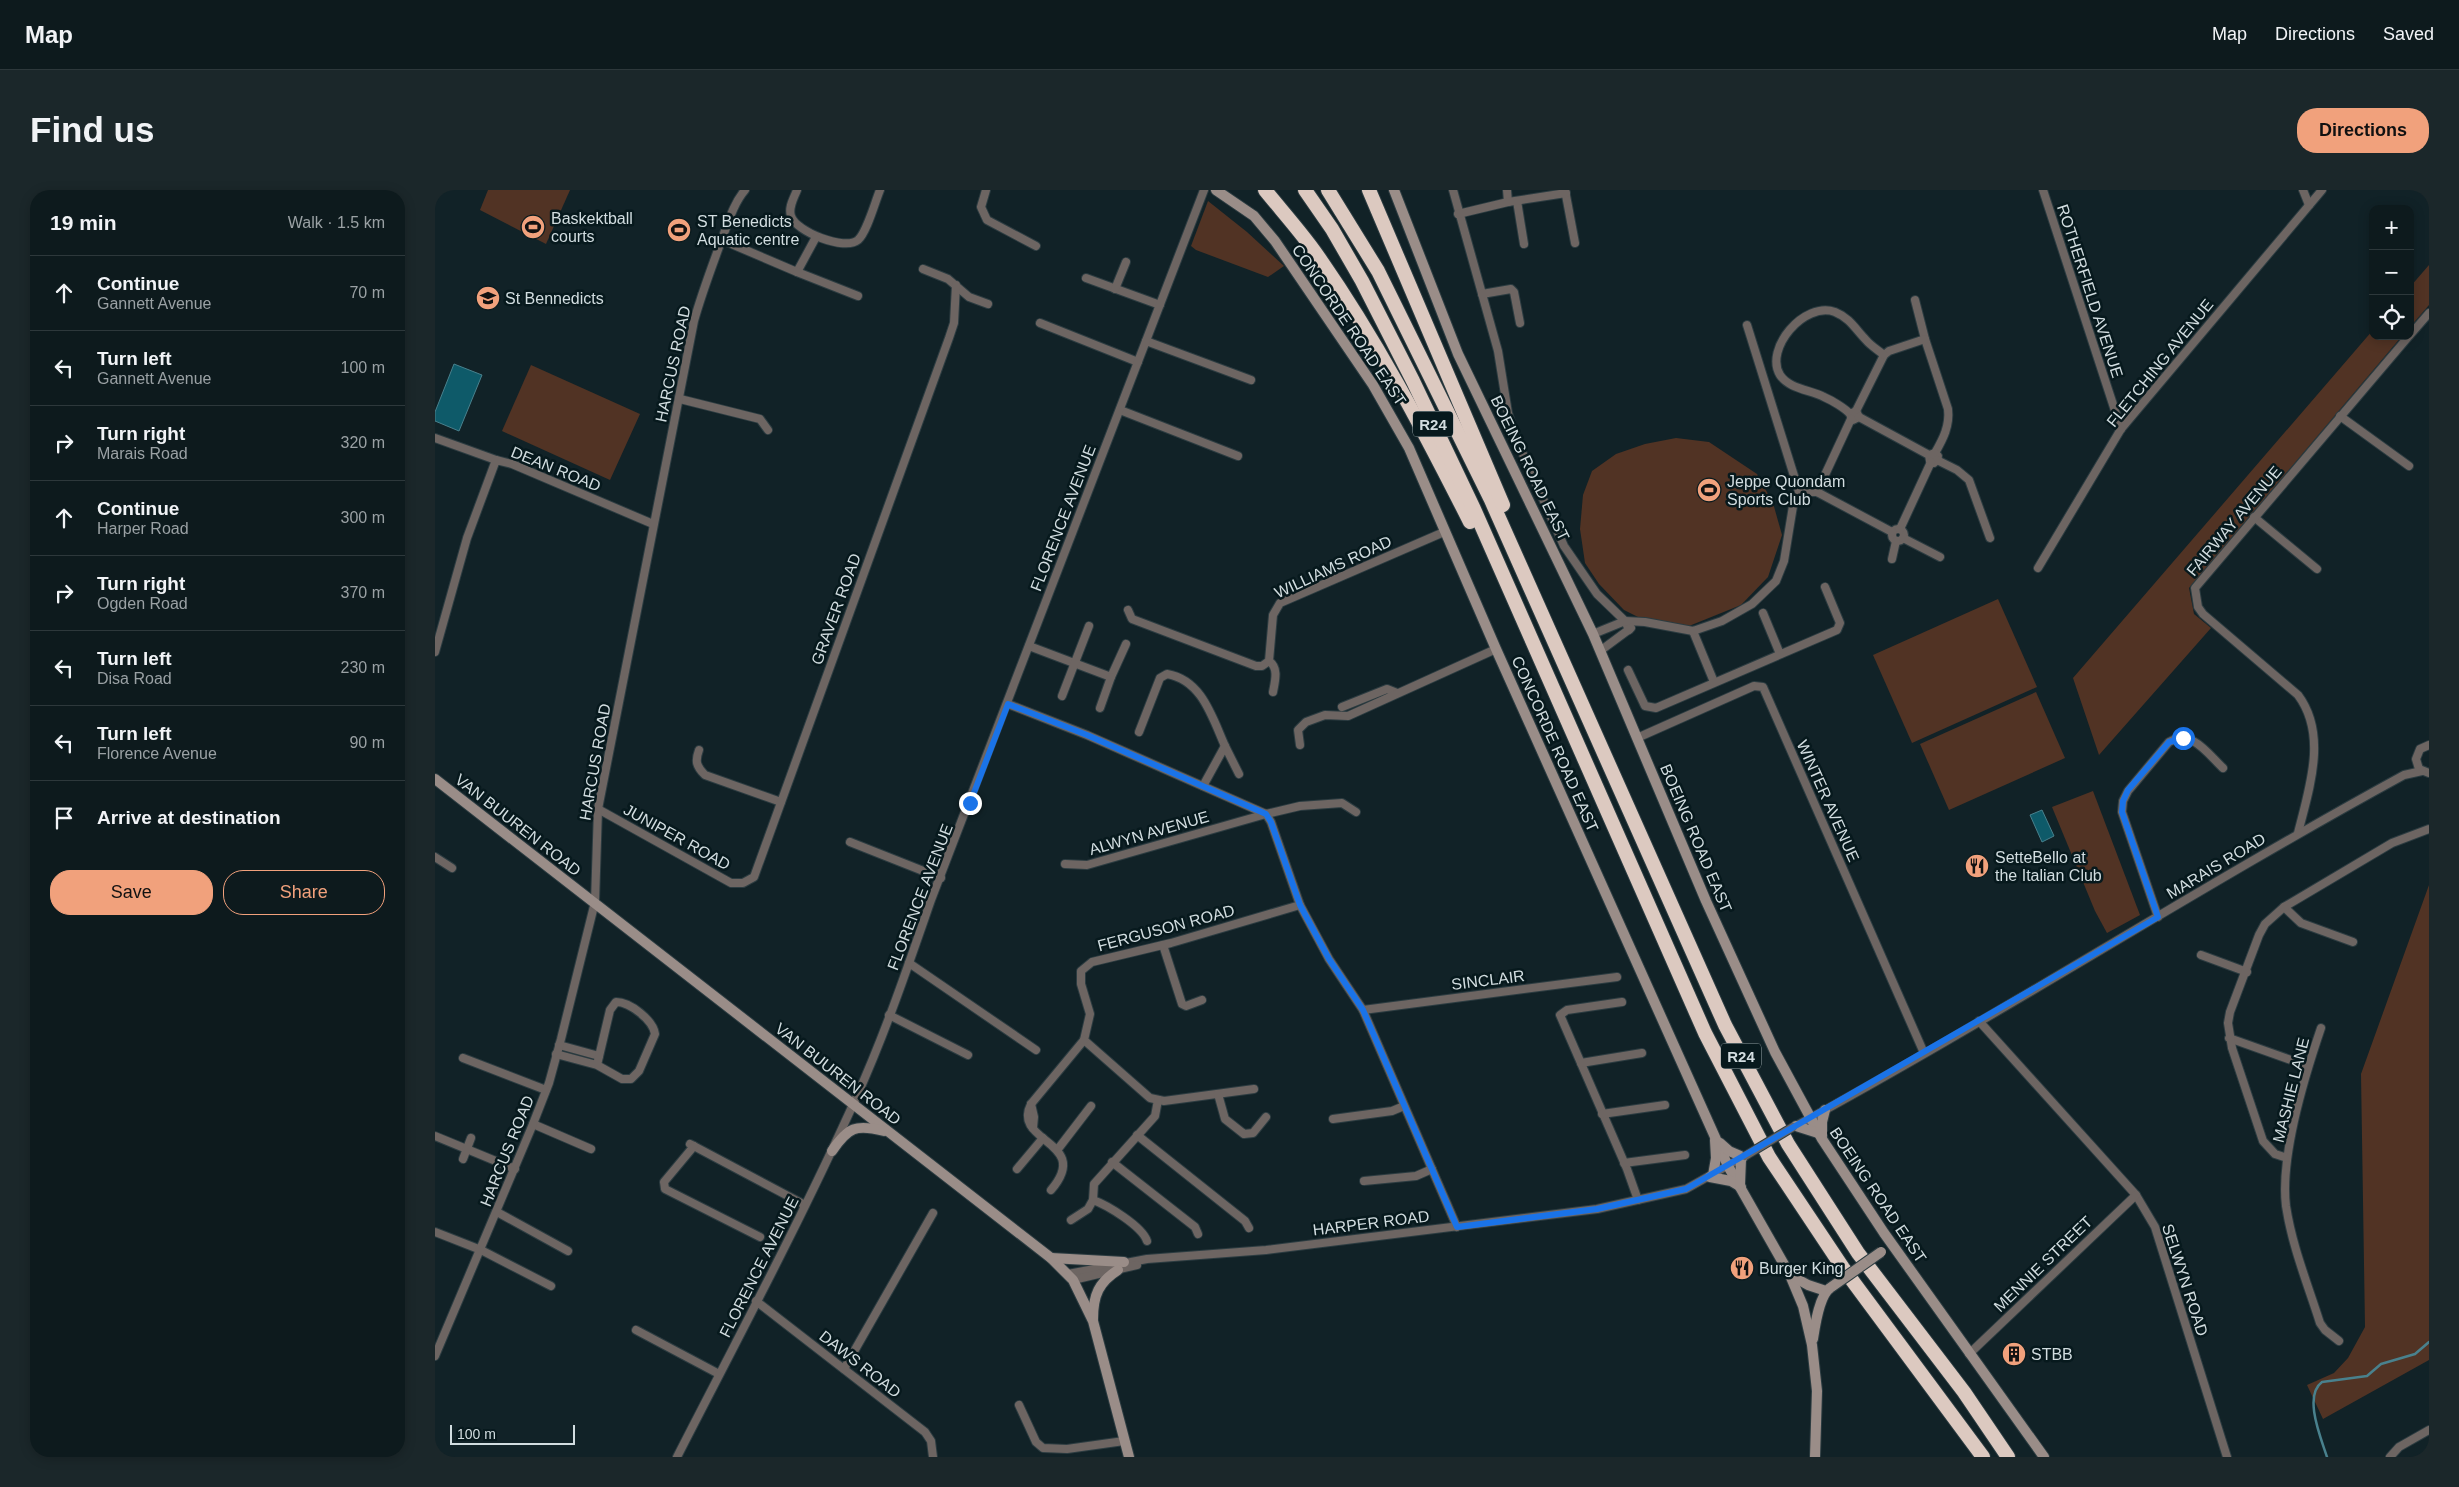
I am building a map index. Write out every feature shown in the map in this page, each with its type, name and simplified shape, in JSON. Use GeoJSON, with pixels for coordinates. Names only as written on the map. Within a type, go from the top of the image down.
{"type":"FeatureCollection","features":[{"type":"Feature","properties":{"kind":"highway"},"geometry":{"type":"LineString","coordinates":[[1265,190],[1314,250],[1343,294],[1409,404],[1543,668]]}},
{"type":"Feature","properties":{"kind":"highway","name":"R24"},"geometry":{"type":"LineString","coordinates":[[1305,190],[1332,229],[1362,281],[1413,381],[1474,510],[1705,1033],[1769,1157],[1843,1268],[1945,1405],[1977,1457]]}},
{"type":"Feature","properties":{"kind":"highway","name":"R24"},"geometry":{"type":"LineString","coordinates":[[1328,190],[1349,221],[1382,279],[1491,500],[1725,1025],[1788,1144],[1858,1253],[1964,1392],[2008,1457]]}},
{"type":"Feature","properties":{"kind":"highway"},"geometry":{"type":"LineString","coordinates":[[1369,190],[1499,494],[1544,616]]}},
{"type":"Feature","properties":{"kind":"highway"},"geometry":{"type":"LineString","coordinates":[[1945,1405],[1983,1457]]}},
{"type":"Feature","properties":{"kind":"main road","name":"CONCORDE ROAD EAST"},"geometry":{"type":"LineString","coordinates":[[1216,190],[1254,216],[1275,241],[1350,350],[1389,411],[1409,448],[1444,532],[1728,1166],[1790,1275],[1803,1306],[1813,1345]]}},
{"type":"Feature","properties":{"kind":"main road","name":"BOEING ROAD EAST"},"geometry":{"type":"LineString","coordinates":[[1394,190],[1458,354],[1593,634],[1750,1001],[1820,1136],[1883,1233],[2044,1457]]}},
{"type":"Feature","properties":{"kind":"main road","name":"VAN BUUREN ROAD"},"geometry":{"type":"LineString","coordinates":[[435,780],[595,902],[887,1132],[1051,1258],[1071,1277],[1093,1321],[1129,1457]]}},
{"type":"Feature","properties":{"kind":"main road"},"geometry":{"type":"LineString","coordinates":[[1803,1104],[1796,1126],[1820,1136],[1825,1110]]}},
{"type":"Feature","properties":{"kind":"main road"},"geometry":{"type":"LineString","coordinates":[[832,1151],[847,1132],[857,1127],[887,1132]]}},
{"type":"Feature","properties":{"kind":"main road"},"geometry":{"type":"LineString","coordinates":[[1716,1138],[1729,1151],[1743,1157],[1741,1186],[1731,1181],[1711,1176],[1716,1158],[1716,1138]]}},
{"type":"Feature","properties":{"kind":"main road"},"geometry":{"type":"LineString","coordinates":[[1882,1252],[1883,1233]]}},
{"type":"Feature","properties":{"kind":"main road"},"geometry":{"type":"LineString","coordinates":[[1815,1457],[1817,1391],[1813,1345],[1817,1316],[1828,1289],[1882,1252]]}},
{"type":"Feature","properties":{"kind":"main road"},"geometry":{"type":"LineString","coordinates":[[1882,1252],[1894,1256],[1926,1293]]}},
{"type":"Feature","properties":{"kind":"main road"},"geometry":{"type":"LineString","coordinates":[[1051,1258],[1121,1266]]}},
{"type":"Feature","properties":{"kind":"main road"},"geometry":{"type":"LineString","coordinates":[[1093,1321],[1093,1307],[1097,1290],[1105,1279],[1121,1266]]}},
{"type":"Feature","properties":{"kind":"main road"},"geometry":{"type":"LineString","coordinates":[[1790,1275],[1808,1285],[1828,1289]]}},
{"type":"Feature","properties":{"kind":"street","name":"HARCUS ROAD"},"geometry":{"type":"LineString","coordinates":[[435,1356],[533,1124],[546,1090],[559,1046],[595,902],[598,809],[653,524],[700,299],[738,198],[745,190]]}},
{"type":"Feature","properties":{"kind":"street"},"geometry":{"type":"LineString","coordinates":[[797,190],[791,207],[792,218],[816,237],[845,243],[858,240],[880,190]]}},
{"type":"Feature","properties":{"kind":"street"},"geometry":{"type":"LineString","coordinates":[[985,190],[981,207],[984,216],[998,227],[1036,246]]}},
{"type":"Feature","properties":{"kind":"street","name":"FLORENCE AVENUE"},"geometry":{"type":"LineString","coordinates":[[677,1457],[832,1151],[852,1104],[889,1015],[1204,190]]}},
{"type":"Feature","properties":{"kind":"street"},"geometry":{"type":"LineString","coordinates":[[1453,190],[1458,214],[1498,351],[1508,414],[1526,463],[1573,560],[1597,594],[1625,622],[1629,630]]}},
{"type":"Feature","properties":{"kind":"street"},"geometry":{"type":"LineString","coordinates":[[1507,190],[1508,202]]}},
{"type":"Feature","properties":{"kind":"street","name":"ROTHERFIELD AVENUE"},"geometry":{"type":"LineString","coordinates":[[2043,190],[2121,429]]}},
{"type":"Feature","properties":{"kind":"street"},"geometry":{"type":"LineString","coordinates":[[2303,190],[2309,205]]}},
{"type":"Feature","properties":{"kind":"street","name":"FLETCHING AVENUE"},"geometry":{"type":"LineString","coordinates":[[2038,568],[2121,429],[2322,190]]}},
{"type":"Feature","properties":{"kind":"street"},"geometry":{"type":"LineString","coordinates":[[1458,214],[1566,191],[1575,243]]}},
{"type":"Feature","properties":{"kind":"street"},"geometry":{"type":"LineString","coordinates":[[1517,201],[1524,244]]}},
{"type":"Feature","properties":{"kind":"street"},"geometry":{"type":"LineString","coordinates":[[797,272],[816,237]]}},
{"type":"Feature","properties":{"kind":"street"},"geometry":{"type":"LineString","coordinates":[[722,240],[858,296]]}},
{"type":"Feature","properties":{"kind":"street"},"geometry":{"type":"LineString","coordinates":[[1115,289],[1126,262]]}},
{"type":"Feature","properties":{"kind":"street"},"geometry":{"type":"LineString","coordinates":[[923,269],[948,279],[969,297],[988,304]]}},
{"type":"Feature","properties":{"kind":"street"},"geometry":{"type":"LineString","coordinates":[[1086,278],[1160,305]]}},
{"type":"Feature","properties":{"kind":"street","name":"GRAVER ROAD"},"geometry":{"type":"LineString","coordinates":[[743,883],[754,877],[949,338],[954,322],[956,285]]}},
{"type":"Feature","properties":{"kind":"street"},"geometry":{"type":"LineString","coordinates":[[1482,294],[1511,289],[1514,292],[1520,323]]}},
{"type":"Feature","properties":{"kind":"street"},"geometry":{"type":"LineString","coordinates":[[1915,300],[1949,416],[1945,436],[1892,537],[1940,557]]}},
{"type":"Feature","properties":{"kind":"street"},"geometry":{"type":"LineString","coordinates":[[1884,355],[1866,340],[1851,322],[1835,312],[1825,310],[1803,316],[1787,332],[1777,362],[1782,377],[1794,385],[1824,396],[1854,416],[1957,470],[1969,480],[1990,538]]}},
{"type":"Feature","properties":{"kind":"street","name":"FAIRWAY AVENUE"},"geometry":{"type":"LineString","coordinates":[[2414,331],[2429,313]]}},
{"type":"Feature","properties":{"kind":"street"},"geometry":{"type":"LineString","coordinates":[[1040,323],[1138,362]]}},
{"type":"Feature","properties":{"kind":"street"},"geometry":{"type":"LineString","coordinates":[[1747,325],[1800,495]]}},
{"type":"Feature","properties":{"kind":"street"},"geometry":{"type":"LineString","coordinates":[[1817,492],[1884,355],[1889,351],[1925,339]]}},
{"type":"Feature","properties":{"kind":"street","name":"FAIRWAY AVENUE"},"geometry":{"type":"LineString","coordinates":[[2298,833],[2306,803],[2315,741],[2306,706],[2298,695],[2203,614],[2194,596],[2195,588],[2406,340]]}},
{"type":"Feature","properties":{"kind":"street"},"geometry":{"type":"LineString","coordinates":[[1146,341],[1251,380]]}},
{"type":"Feature","properties":{"kind":"street"},"geometry":{"type":"LineString","coordinates":[[680,399],[760,419],[768,430]]}},
{"type":"Feature","properties":{"kind":"street"},"geometry":{"type":"LineString","coordinates":[[1119,410],[1238,456]]}},
{"type":"Feature","properties":{"kind":"street"},"geometry":{"type":"LineString","coordinates":[[2340,416],[2409,466]]}},
{"type":"Feature","properties":{"kind":"street"},"geometry":{"type":"LineString","coordinates":[[435,438],[495,460]]}},
{"type":"Feature","properties":{"kind":"street","name":"DEAN ROAD"},"geometry":{"type":"LineString","coordinates":[[435,652],[437,638],[467,538],[495,460],[512,464],[653,524]]}},
{"type":"Feature","properties":{"kind":"street"},"geometry":{"type":"LineString","coordinates":[[1593,634],[1625,622],[1693,631],[1722,621],[1752,604],[1764,595],[1776,581],[1786,553],[1794,500],[1807,492],[1817,492],[1896,530],[1904,532],[1893,559]]}},
{"type":"Feature","properties":{"kind":"street"},"geometry":{"type":"LineString","coordinates":[[2254,517],[2317,569]]}},
{"type":"Feature","properties":{"kind":"street","name":"WILLIAMS ROAD"},"geometry":{"type":"LineString","coordinates":[[1273,692],[1276,674],[1274,664],[1269,661],[1273,615],[1280,603],[1444,532]]}},
{"type":"Feature","properties":{"kind":"street"},"geometry":{"type":"LineString","coordinates":[[1628,670],[1641,701],[1645,706],[1652,709],[1840,628],[1840,623],[1825,586]]}},
{"type":"Feature","properties":{"kind":"street"},"geometry":{"type":"LineString","coordinates":[[1127,610],[1132,618],[1256,666],[1265,665],[1269,661]]}},
{"type":"Feature","properties":{"kind":"street"},"geometry":{"type":"LineString","coordinates":[[1763,613],[1780,654]]}},
{"type":"Feature","properties":{"kind":"street"},"geometry":{"type":"LineString","coordinates":[[1600,651],[1629,630],[1635,623]]}},
{"type":"Feature","properties":{"kind":"street"},"geometry":{"type":"LineString","coordinates":[[1062,696],[1073,662],[1089,626]]}},
{"type":"Feature","properties":{"kind":"street"},"geometry":{"type":"LineString","coordinates":[[1693,631],[1714,682]]}},
{"type":"Feature","properties":{"kind":"street"},"geometry":{"type":"LineString","coordinates":[[1100,708],[1111,677],[1127,644]]}},
{"type":"Feature","properties":{"kind":"street"},"geometry":{"type":"LineString","coordinates":[[1029,646],[1111,677]]}},
{"type":"Feature","properties":{"kind":"street"},"geometry":{"type":"LineString","coordinates":[[1300,745],[1299,730],[1307,722],[1325,715],[1348,716],[1496,649]]}},
{"type":"Feature","properties":{"kind":"street"},"geometry":{"type":"LineString","coordinates":[[1139,732],[1160,678],[1167,674],[1182,679],[1197,689],[1205,702],[1239,774]]}},
{"type":"Feature","properties":{"kind":"street","name":"WINTER AVENUE"},"geometry":{"type":"LineString","coordinates":[[1637,738],[1754,686],[1763,687],[1924,1053]]}},
{"type":"Feature","properties":{"kind":"street"},"geometry":{"type":"LineString","coordinates":[[1342,707],[1387,689],[1397,693]]}},
{"type":"Feature","properties":{"kind":"street"},"geometry":{"type":"LineString","coordinates":[[1008,704],[1266,814],[1271,822],[1300,905],[1329,959],[1363,1010],[1457,1227]]}},
{"type":"Feature","properties":{"kind":"street"},"geometry":{"type":"LineString","coordinates":[[2158,917],[2122,812],[2125,795],[2169,742],[2178,738],[2193,740],[2223,768]]}},
{"type":"Feature","properties":{"kind":"street","name":"MARAIS ROAD"},"geometry":{"type":"LineString","coordinates":[[2403,776],[2416,759],[2420,749],[2429,745]]}},
{"type":"Feature","properties":{"kind":"street"},"geometry":{"type":"LineString","coordinates":[[1203,786],[1225,746]]}},
{"type":"Feature","properties":{"kind":"street"},"geometry":{"type":"LineString","coordinates":[[699,750],[696,760],[698,769],[705,774],[781,802]]}},
{"type":"Feature","properties":{"kind":"street"},"geometry":{"type":"LineString","coordinates":[[2416,759],[2425,772]]}},
{"type":"Feature","properties":{"kind":"street","name":"MARAIS ROAD"},"geometry":{"type":"LineString","coordinates":[[1811,1117],[2158,917],[2298,833],[2403,776],[2425,772]]}},
{"type":"Feature","properties":{"kind":"street","name":"ALWYN AVENUE"},"geometry":{"type":"LineString","coordinates":[[1065,864],[1087,865],[1300,806],[1342,803],[1355,812]]}},
{"type":"Feature","properties":{"kind":"street","name":"JUNIPER ROAD"},"geometry":{"type":"LineString","coordinates":[[598,809],[731,883],[743,883]]}},
{"type":"Feature","properties":{"kind":"street"},"geometry":{"type":"LineString","coordinates":[[2287,1158],[2275,1154],[2263,1141],[2229,1038],[2230,1012],[2265,924],[2283,907],[2392,843],[2429,829]]}},
{"type":"Feature","properties":{"kind":"street"},"geometry":{"type":"LineString","coordinates":[[850,842],[941,878]]}},
{"type":"Feature","properties":{"kind":"street"},"geometry":{"type":"LineString","coordinates":[[435,857],[452,868]]}},
{"type":"Feature","properties":{"kind":"street","name":"FERGUSON ROAD"},"geometry":{"type":"LineString","coordinates":[[1043,1138],[1027,1119],[1031,1104],[1084,1040],[1089,1014],[1081,984],[1080,976],[1083,968],[1092,962],[1163,945],[1300,905]]}},
{"type":"Feature","properties":{"kind":"street"},"geometry":{"type":"LineString","coordinates":[[2283,907],[2301,923],[2353,942]]}},
{"type":"Feature","properties":{"kind":"street"},"geometry":{"type":"LineString","coordinates":[[1163,945],[1181,1004],[1186,1006],[1201,1000]]}},
{"type":"Feature","properties":{"kind":"street"},"geometry":{"type":"LineString","coordinates":[[2201,955],[2247,972]]}},
{"type":"Feature","properties":{"kind":"street"},"geometry":{"type":"LineString","coordinates":[[909,963],[1036,1050]]}},
{"type":"Feature","properties":{"kind":"street","name":"SINCLAIR"},"geometry":{"type":"LineString","coordinates":[[1363,1010],[1617,977]]}},
{"type":"Feature","properties":{"kind":"street"},"geometry":{"type":"LineString","coordinates":[[556,1054],[597,1066],[622,1079],[631,1079],[639,1071],[655,1034],[654,1027],[624,1002],[617,1002],[610,1010],[597,1066]]}},
{"type":"Feature","properties":{"kind":"street"},"geometry":{"type":"LineString","coordinates":[[1622,1002],[1567,1010],[1561,1012],[1561,1017],[1638,1200]]}},
{"type":"Feature","properties":{"kind":"street"},"geometry":{"type":"LineString","coordinates":[[889,1015],[967,1055]]}},
{"type":"Feature","properties":{"kind":"street","name":"SELWYN ROAD"},"geometry":{"type":"LineString","coordinates":[[1979,1021],[2136,1195],[2155,1227],[2227,1457]]}},
{"type":"Feature","properties":{"kind":"street","name":"MASHIE LANE"},"geometry":{"type":"LineString","coordinates":[[2321,1028],[2308,1066],[2287,1158],[2286,1203],[2289,1222],[2320,1323],[2325,1330],[2339,1341]]}},
{"type":"Feature","properties":{"kind":"street"},"geometry":{"type":"LineString","coordinates":[[2229,1038],[2308,1066]]}},
{"type":"Feature","properties":{"kind":"street"},"geometry":{"type":"LineString","coordinates":[[1084,1040],[1145,1094],[1157,1100],[1254,1089]]}},
{"type":"Feature","properties":{"kind":"street"},"geometry":{"type":"LineString","coordinates":[[559,1046],[599,1056]]}},
{"type":"Feature","properties":{"kind":"street"},"geometry":{"type":"LineString","coordinates":[[1581,1063],[1642,1053]]}},
{"type":"Feature","properties":{"kind":"street"},"geometry":{"type":"LineString","coordinates":[[463,1058],[546,1090]]}},
{"type":"Feature","properties":{"kind":"street"},"geometry":{"type":"LineString","coordinates":[[1218,1094],[1225,1120],[1244,1134],[1253,1133],[1266,1117]]}},
{"type":"Feature","properties":{"kind":"street"},"geometry":{"type":"LineString","coordinates":[[1071,1220],[1088,1209],[1093,1200],[1095,1184],[1112,1162],[1155,1116],[1157,1100]]}},
{"type":"Feature","properties":{"kind":"street"},"geometry":{"type":"LineString","coordinates":[[1603,1114],[1665,1105]]}},
{"type":"Feature","properties":{"kind":"street"},"geometry":{"type":"LineString","coordinates":[[1057,1149],[1091,1106]]}},
{"type":"Feature","properties":{"kind":"street"},"geometry":{"type":"LineString","coordinates":[[1333,1118],[1392,1112],[1404,1106]]}},
{"type":"Feature","properties":{"kind":"street","name":"HARPER ROAD"},"geometry":{"type":"LineString","coordinates":[[1071,1277],[1153,1260],[1265,1250],[1597,1209],[1686,1189],[1811,1117]]}},
{"type":"Feature","properties":{"kind":"street"},"geometry":{"type":"LineString","coordinates":[[533,1124],[591,1149]]}},
{"type":"Feature","properties":{"kind":"street"},"geometry":{"type":"LineString","coordinates":[[435,1136],[515,1169]]}},
{"type":"Feature","properties":{"kind":"street"},"geometry":{"type":"LineString","coordinates":[[1137,1136],[1245,1221],[1249,1228]]}},
{"type":"Feature","properties":{"kind":"street"},"geometry":{"type":"LineString","coordinates":[[463,1159],[471,1138]]}},
{"type":"Feature","properties":{"kind":"street"},"geometry":{"type":"LineString","coordinates":[[1017,1169],[1043,1138],[1057,1149],[1064,1171],[1051,1190]]}},
{"type":"Feature","properties":{"kind":"street"},"geometry":{"type":"LineString","coordinates":[[760,1237],[665,1189],[663,1182],[692,1145],[805,1205]]}},
{"type":"Feature","properties":{"kind":"street"},"geometry":{"type":"LineString","coordinates":[[1624,1163],[1685,1155]]}},
{"type":"Feature","properties":{"kind":"street"},"geometry":{"type":"LineString","coordinates":[[1112,1162],[1195,1227],[1198,1234]]}},
{"type":"Feature","properties":{"kind":"street"},"geometry":{"type":"LineString","coordinates":[[1364,1181],[1416,1176],[1432,1169]]}},
{"type":"Feature","properties":{"kind":"street","name":"MENNIE STREET"},"geometry":{"type":"LineString","coordinates":[[1969,1354],[2136,1195]]}},
{"type":"Feature","properties":{"kind":"street"},"geometry":{"type":"LineString","coordinates":[[1093,1200],[1105,1204],[1144,1233],[1147,1241]]}},
{"type":"Feature","properties":{"kind":"street"},"geometry":{"type":"LineString","coordinates":[[497,1212],[568,1251]]}},
{"type":"Feature","properties":{"kind":"street"},"geometry":{"type":"LineString","coordinates":[[844,1369],[933,1213]]}},
{"type":"Feature","properties":{"kind":"street"},"geometry":{"type":"LineString","coordinates":[[435,1232],[481,1250],[551,1286]]}},
{"type":"Feature","properties":{"kind":"street","name":"DAWS ROAD"},"geometry":{"type":"LineString","coordinates":[[756,1301],[925,1432],[931,1442],[933,1457]]}},
{"type":"Feature","properties":{"kind":"street"},"geometry":{"type":"LineString","coordinates":[[636,1330],[719,1374]]}},
{"type":"Feature","properties":{"kind":"street"},"geometry":{"type":"LineString","coordinates":[[1019,1405],[1036,1442],[1043,1448],[1067,1449],[1125,1441]]}},
{"type":"Feature","properties":{"kind":"street"},"geometry":{"type":"LineString","coordinates":[[2390,1457],[2399,1447],[2429,1430]]}},
{"type":"Feature","properties":{"kind":"shaded area","name":"Baskektball courts"},"geometry":{"type":"Polygon","coordinates":[[[488,190],[570,190],[546,244],[480,210],[488,190]]]}},
{"type":"Feature","properties":{"kind":"shaded area"},"geometry":{"type":"Polygon","coordinates":[[[1208,201],[1247,232],[1284,266],[1268,277],[1196,250],[1191,246],[1208,201]]]}},
{"type":"Feature","properties":{"kind":"shaded area"},"geometry":{"type":"Polygon","coordinates":[[[2429,265],[2429,305],[2414,322],[2414,295],[2414,282],[2429,265]]]}},
{"type":"Feature","properties":{"kind":"shaded area"},"geometry":{"type":"Polygon","coordinates":[[[2369,335],[2369,340],[2399,340],[2189,588],[2194,614],[2211,628],[2099,755],[2073,678],[2369,335]]]}},
{"type":"Feature","properties":{"kind":"shaded area"},"geometry":{"type":"Polygon","coordinates":[[[531,365],[640,414],[610,480],[502,431],[531,365]]]}},
{"type":"Feature","properties":{"kind":"shaded area"},"geometry":{"type":"Polygon","coordinates":[[[1676,438],[1709,442],[1757,474],[1773,503],[1782,535],[1768,577],[1741,605],[1689,626],[1646,621],[1624,610],[1599,584],[1585,563],[1580,529],[1583,495],[1592,471],[1616,454],[1645,444],[1676,438]]]}},
{"type":"Feature","properties":{"kind":"shaded area"},"geometry":{"type":"Polygon","coordinates":[[[1998,599],[2037,687],[1912,743],[1873,655],[1998,599]]]}},
{"type":"Feature","properties":{"kind":"shaded area"},"geometry":{"type":"Polygon","coordinates":[[[2036,692],[2065,758],[1949,810],[1920,744],[2036,692]]]}},
{"type":"Feature","properties":{"kind":"shaded area"},"geometry":{"type":"Polygon","coordinates":[[[2093,791],[2140,915],[2107,933],[2095,911],[2052,807],[2093,791]]]}},
{"type":"Feature","properties":{"kind":"shaded area"},"geometry":{"type":"Polygon","coordinates":[[[2429,885],[2429,1360],[2323,1419],[2307,1385],[2334,1373],[2348,1358],[2365,1327],[2361,1074],[2429,885]]]}},
{"type":"Feature","properties":{"kind":"water"},"geometry":{"type":"Polygon","coordinates":[[[454,364],[482,375],[459,431],[435,421],[435,412],[454,364]]]}},
{"type":"Feature","properties":{"kind":"water"},"geometry":{"type":"Polygon","coordinates":[[[2042,810],[2054,836],[2042,842],[2030,815],[2042,810]]]}},
{"type":"Feature","properties":{"kind":"waterway"},"geometry":{"type":"LineString","coordinates":[[2327,1457],[2315,1418],[2314,1407],[2314,1397],[2317,1388],[2322,1382],[2367,1376],[2381,1364],[2415,1354],[2429,1342]]}},
{"type":"Feature","properties":{"kind":"place","name":"Baskektball courts"},"geometry":{"type":"Point","coordinates":[533,227]}},
{"type":"Feature","properties":{"kind":"place","name":"ST Benedicts Aquatic centre"},"geometry":{"type":"Point","coordinates":[679,230]}},
{"type":"Feature","properties":{"kind":"place","name":"St Bennedicts"},"geometry":{"type":"Point","coordinates":[488,298]}},
{"type":"Feature","properties":{"kind":"place","name":"Jeppe Quondam Sports Club"},"geometry":{"type":"Point","coordinates":[1709,490]}},
{"type":"Feature","properties":{"kind":"place","name":"SetteBello at the Italian Club"},"geometry":{"type":"Point","coordinates":[1977,866]}},
{"type":"Feature","properties":{"kind":"place","name":"Burger King"},"geometry":{"type":"Point","coordinates":[1742,1268]}},
{"type":"Feature","properties":{"kind":"place","name":"STBB"},"geometry":{"type":"Point","coordinates":[2014,1354]}},
{"type":"Feature","properties":{"kind":"route"},"geometry":{"type":"LineString","coordinates":[[970,803],[1008,704],[1087,735],[1266,814],[1271,822],[1300,905],[1329,959],[1363,1010],[1457,1227],[1597,1209],[1686,1189],[1710,1177],[1793,1127],[2158,917],[2122,812],[2122,806],[2128,790],[2169,742],[2183,738]]}}]}
